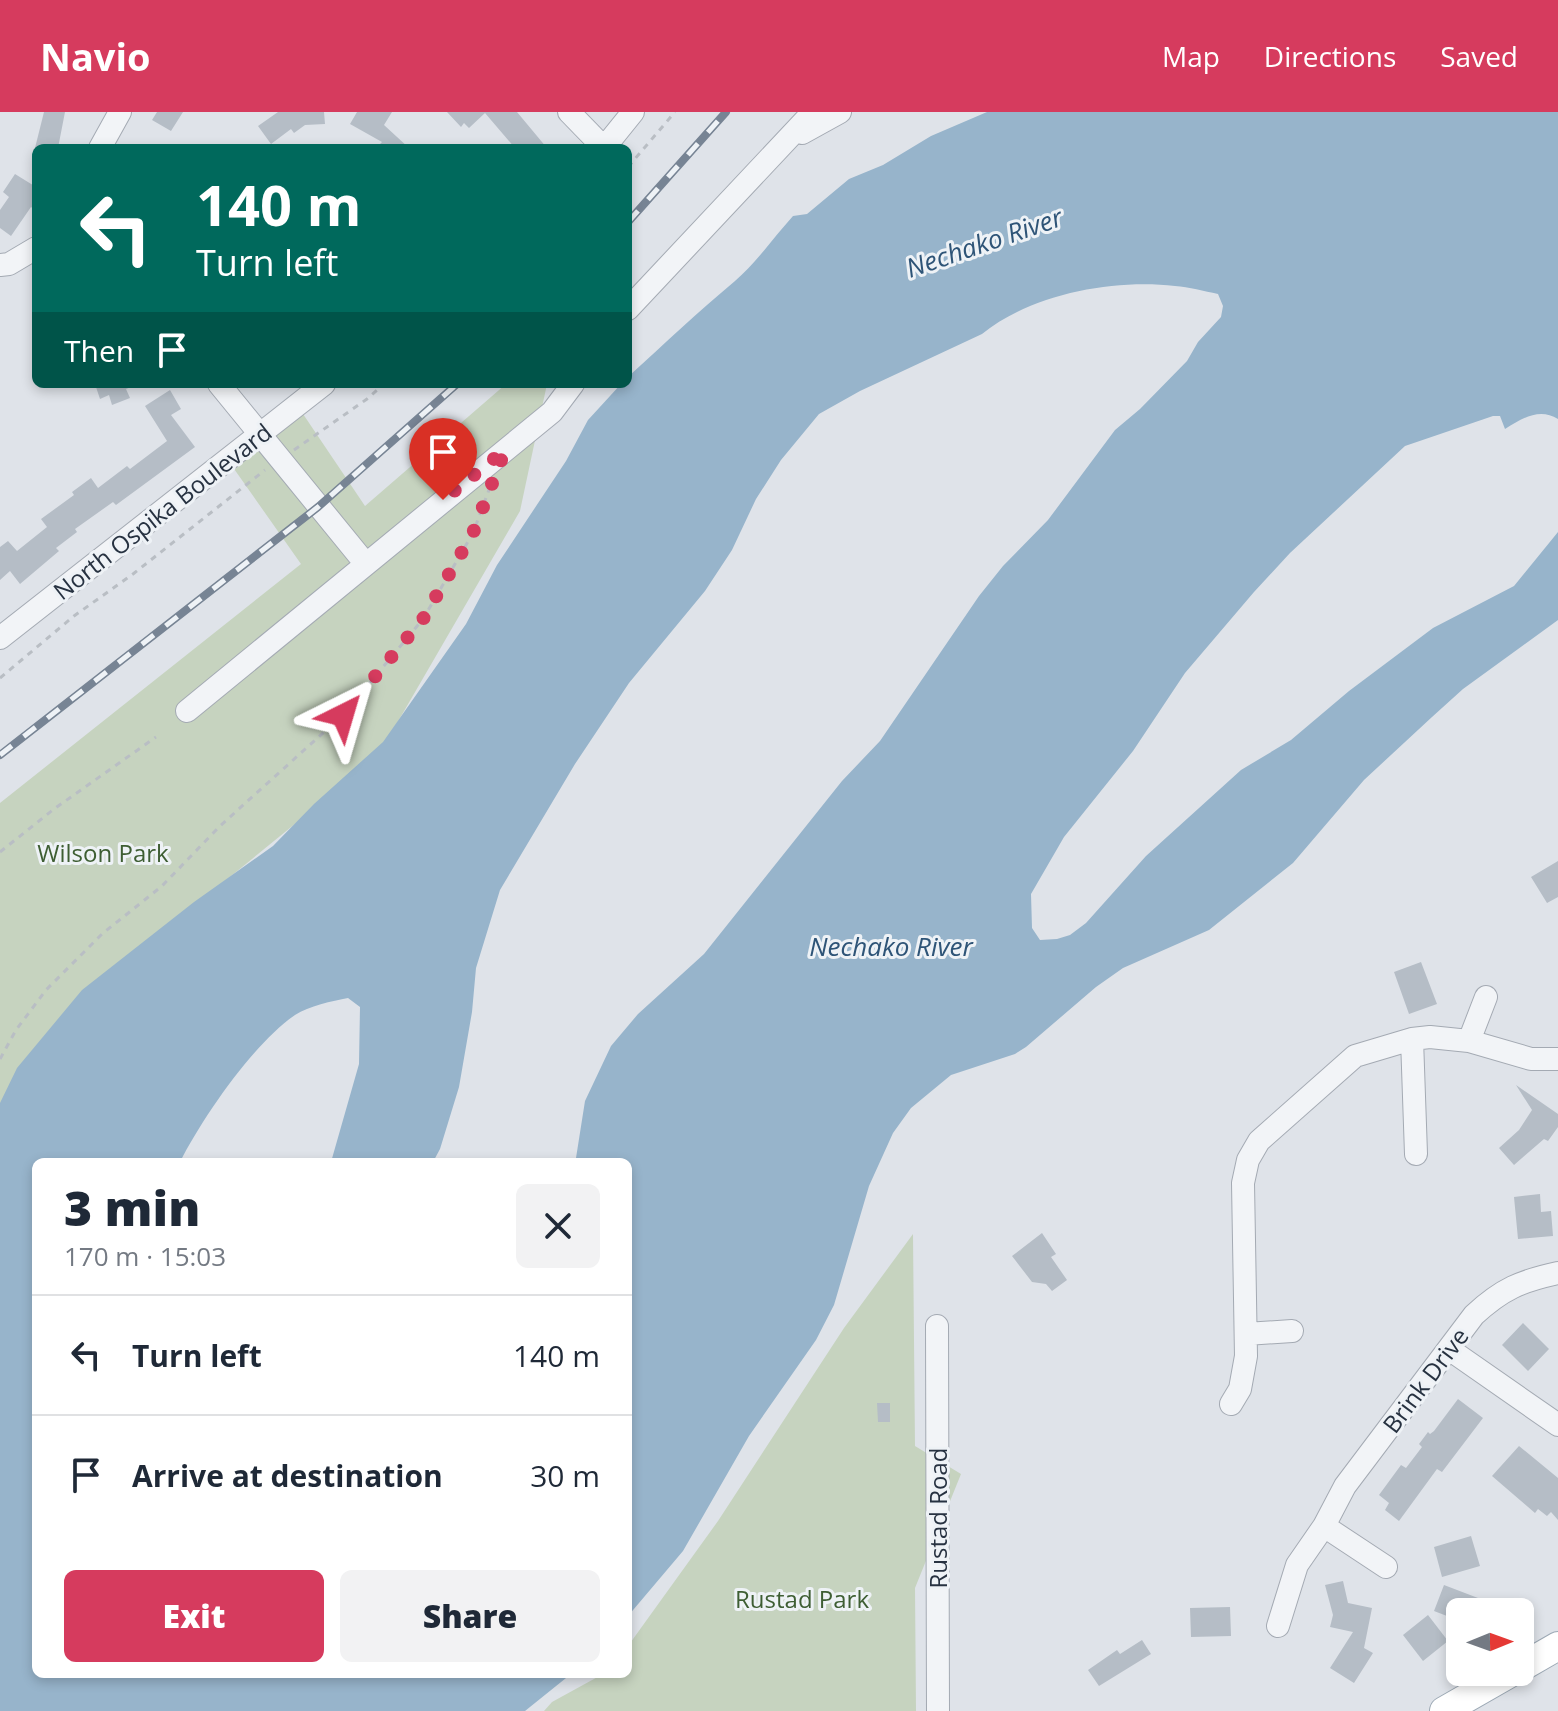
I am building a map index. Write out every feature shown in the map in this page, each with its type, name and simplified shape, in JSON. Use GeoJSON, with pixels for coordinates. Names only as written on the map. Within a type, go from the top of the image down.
{"type":"FeatureCollection","features":[{"type":"Feature","properties":{"kind":"main road"},"geometry":{"type":"LineString","coordinates":[[1534,1660],[1558,1646]]}},
{"type":"Feature","properties":{"kind":"main road"},"geometry":{"type":"LineString","coordinates":[[1444,1711],[1488,1686]]}},
{"type":"Feature","properties":{"kind":"street"},"geometry":{"type":"LineString","coordinates":[[102,144],[120,112]]}},
{"type":"Feature","properties":{"kind":"street"},"geometry":{"type":"LineString","coordinates":[[569,112],[600,144]]}},
{"type":"Feature","properties":{"kind":"street"},"geometry":{"type":"LineString","coordinates":[[607,144],[633,112]]}},
{"type":"Feature","properties":{"kind":"street"},"geometry":{"type":"LineString","coordinates":[[632,305],[791,139],[813,112]]}},
{"type":"Feature","properties":{"kind":"street"},"geometry":{"type":"LineString","coordinates":[[791,139],[840,112]]}},
{"type":"Feature","properties":{"kind":"street"},"geometry":{"type":"LineString","coordinates":[[0,265],[9,264],[32,250]]}},
{"type":"Feature","properties":{"kind":"street"},"geometry":{"type":"LineString","coordinates":[[222,388],[365,563]]}},
{"type":"Feature","properties":{"kind":"street","name":"North Ospika Boulevard"},"geometry":{"type":"LineString","coordinates":[[0,638],[319,388]]}},
{"type":"Feature","properties":{"kind":"street"},"geometry":{"type":"LineString","coordinates":[[187,711],[552,412],[570,388]]}},
{"type":"Feature","properties":{"kind":"street"},"geometry":{"type":"LineString","coordinates":[[1469,1041],[1486,997]]}},
{"type":"Feature","properties":{"kind":"street"},"geometry":{"type":"LineString","coordinates":[[1231,1404],[1245,1372],[1243,1183],[1248,1160],[1259,1141],[1355,1056],[1412,1039],[1430,1037],[1469,1041],[1531,1059],[1558,1059]]}},
{"type":"Feature","properties":{"kind":"street"},"geometry":{"type":"LineString","coordinates":[[1412,1039],[1416,1154]]}},
{"type":"Feature","properties":{"kind":"street","name":"Brink Drive"},"geometry":{"type":"LineString","coordinates":[[1278,1626],[1297,1565],[1324,1526],[1345,1486],[1474,1315],[1495,1295],[1525,1280],[1558,1273]]}},
{"type":"Feature","properties":{"kind":"street","name":"Rustad Road"},"geometry":{"type":"LineString","coordinates":[[937,1326],[938,1711]]}},
{"type":"Feature","properties":{"kind":"street"},"geometry":{"type":"LineString","coordinates":[[1246,1334],[1292,1331]]}},
{"type":"Feature","properties":{"kind":"street"},"geometry":{"type":"LineString","coordinates":[[1449,1349],[1558,1425]]}},
{"type":"Feature","properties":{"kind":"street"},"geometry":{"type":"LineString","coordinates":[[1324,1526],[1386,1567]]}},
{"type":"Feature","properties":{"kind":"path"},"geometry":{"type":"LineString","coordinates":[[632,162],[675,112]]}},
{"type":"Feature","properties":{"kind":"path"},"geometry":{"type":"LineString","coordinates":[[0,678],[74,616],[133,574],[232,494],[379,388]]}},
{"type":"Feature","properties":{"kind":"path"},"geometry":{"type":"LineString","coordinates":[[0,1059],[16,1030],[46,990],[102,934],[162,886],[220,826],[343,715],[423,619],[473,533],[505,450]]}},
{"type":"Feature","properties":{"kind":"path"},"geometry":{"type":"LineString","coordinates":[[0,852],[54,809],[156,737]]}},
{"type":"Feature","properties":{"kind":"green space","name":"Wilson Park"},"geometry":{"type":"Polygon","coordinates":[[[501,388],[546,388],[520,511],[382,749],[371,762],[188,911],[0,1144],[0,803],[301,564],[232,466],[301,411],[365,506],[501,388]]]}},
{"type":"Feature","properties":{"kind":"green space","name":"Rustad Park"},"geometry":{"type":"Polygon","coordinates":[[[913,1234],[915,1446],[961,1474],[915,1588],[916,1711],[544,1711],[552,1702],[596,1678],[632,1678],[632,1640],[718,1521],[844,1328],[913,1234]]]}},
{"type":"Feature","properties":{"kind":"water","name":"Nechako River"},"geometry":{"type":"Polygon","coordinates":[[[987,112],[1558,112],[1558,419],[1537,414],[1505,429],[1500,416],[1493,416],[1405,446],[1290,553],[1185,673],[1133,751],[1064,837],[1031,894],[1032,928],[1040,940],[1070,935],[1086,923],[1146,856],[1241,770],[1291,740],[1349,691],[1433,628],[1514,586],[1558,532],[1558,620],[1463,689],[1364,780],[1293,863],[1209,930],[1123,968],[1026,1047],[1015,1054],[951,1075],[911,1108],[893,1133],[869,1186],[834,1305],[816,1340],[749,1436],[683,1551],[632,1611],[632,1158],[576,1158],[585,1101],[611,1046],[638,1014],[704,954],[842,781],[880,741],[1003,566],[1048,520],[1115,430],[1187,361],[1198,342],[1221,317],[1223,306],[1218,294],[1175,286],[1125,285],[1074,292],[1024,309],[982,334],[860,391],[819,414],[781,460],[756,499],[732,550],[705,591],[629,683],[575,764],[500,890],[476,968],[459,1087],[435,1158],[332,1158],[359,1064],[360,1007],[348,998],[307,1009],[279,1028],[230,1082],[182,1158],[32,1158],[32,1678],[566,1678],[525,1711],[0,1711],[0,1103],[17,1068],[82,990],[194,902],[273,846],[383,742],[466,624],[497,565],[566,461],[588,420],[617,388],[632,388],[632,373],[743,274],[793,216],[807,214],[849,179],[883,165],[931,136],[987,112]]]}},
{"type":"Feature","properties":{"kind":"building"},"geometry":{"type":"Polygon","coordinates":[[[44,112],[65,112],[59,144],[36,144],[44,112]]]}},
{"type":"Feature","properties":{"kind":"building"},"geometry":{"type":"Polygon","coordinates":[[[157,112],[183,112],[171,131],[152,120],[157,112]]]}},
{"type":"Feature","properties":{"kind":"building"},"geometry":{"type":"Polygon","coordinates":[[[278,112],[324,112],[325,124],[305,125],[294,133],[291,129],[271,144],[258,126],[278,112]]]}},
{"type":"Feature","properties":{"kind":"building"},"geometry":{"type":"Polygon","coordinates":[[[357,112],[392,112],[384,125],[405,144],[380,144],[382,142],[350,124],[357,112]]]}},
{"type":"Feature","properties":{"kind":"building"},"geometry":{"type":"Polygon","coordinates":[[[447,112],[517,112],[544,144],[512,144],[485,113],[469,128],[464,123],[461,127],[447,112]]]}},
{"type":"Feature","properties":{"kind":"building"},"geometry":{"type":"Polygon","coordinates":[[[15,174],[32,185],[32,208],[11,236],[0,228],[0,210],[9,197],[3,192],[15,174]]]}},
{"type":"Feature","properties":{"kind":"building"},"geometry":{"type":"Polygon","coordinates":[[[96,388],[128,388],[126,389],[130,398],[112,405],[109,395],[100,399],[96,388]]]}},
{"type":"Feature","properties":{"kind":"building"},"geometry":{"type":"Polygon","coordinates":[[[170,390],[181,409],[171,415],[195,447],[116,505],[113,502],[75,529],[77,532],[56,548],[59,551],[20,584],[10,571],[0,580],[0,547],[8,541],[17,551],[47,527],[41,519],[91,478],[98,488],[167,441],[145,406],[170,390]]]}},
{"type":"Feature","properties":{"kind":"building"},"geometry":{"type":"Polygon","coordinates":[[[1558,861],[1558,897],[1547,903],[1531,877],[1558,861]]]}},
{"type":"Feature","properties":{"kind":"building"},"geometry":{"type":"Polygon","coordinates":[[[1421,962],[1437,1004],[1409,1014],[1394,972],[1421,962]]]}},
{"type":"Feature","properties":{"kind":"building"},"geometry":{"type":"Polygon","coordinates":[[[1516,1085],[1558,1114],[1558,1127],[1548,1141],[1544,1139],[1514,1165],[1499,1148],[1519,1130],[1532,1110],[1516,1085]]]}},
{"type":"Feature","properties":{"kind":"building"},"geometry":{"type":"Polygon","coordinates":[[[1540,1194],[1541,1212],[1551,1211],[1553,1236],[1518,1239],[1514,1197],[1540,1194]]]}},
{"type":"Feature","properties":{"kind":"building"},"geometry":{"type":"Polygon","coordinates":[[[1042,1233],[1056,1254],[1051,1257],[1067,1280],[1052,1291],[1046,1284],[1032,1282],[1012,1256],[1042,1233]]]}},
{"type":"Feature","properties":{"kind":"building"},"geometry":{"type":"Polygon","coordinates":[[[1523,1323],[1549,1349],[1528,1371],[1502,1345],[1523,1323]]]}},
{"type":"Feature","properties":{"kind":"building"},"geometry":{"type":"Polygon","coordinates":[[[1458,1399],[1483,1418],[1442,1472],[1437,1469],[1399,1521],[1385,1510],[1389,1503],[1379,1495],[1401,1465],[1406,1468],[1422,1447],[1419,1444],[1428,1432],[1434,1431],[1458,1399]]]}},
{"type":"Feature","properties":{"kind":"building"},"geometry":{"type":"Polygon","coordinates":[[[877,1403],[890,1403],[890,1422],[878,1422],[877,1403]]]}},
{"type":"Feature","properties":{"kind":"building"},"geometry":{"type":"Polygon","coordinates":[[[1519,1446],[1558,1478],[1558,1520],[1551,1512],[1547,1516],[1538,1509],[1535,1513],[1492,1476],[1519,1446]]]}},
{"type":"Feature","properties":{"kind":"building"},"geometry":{"type":"Polygon","coordinates":[[[1471,1536],[1480,1566],[1442,1577],[1434,1547],[1471,1536]]]}},
{"type":"Feature","properties":{"kind":"building"},"geometry":{"type":"Polygon","coordinates":[[[1343,1581],[1348,1603],[1372,1608],[1364,1648],[1373,1653],[1354,1683],[1330,1668],[1353,1632],[1330,1627],[1333,1615],[1325,1585],[1343,1581]]]}},
{"type":"Feature","properties":{"kind":"building"},"geometry":{"type":"Polygon","coordinates":[[[1444,1585],[1478,1598],[1446,1598],[1446,1616],[1434,1611],[1444,1585]]]}},
{"type":"Feature","properties":{"kind":"building"},"geometry":{"type":"Polygon","coordinates":[[[1230,1607],[1231,1636],[1191,1637],[1190,1608],[1230,1607]]]}},
{"type":"Feature","properties":{"kind":"building"},"geometry":{"type":"Polygon","coordinates":[[[1428,1615],[1446,1643],[1423,1661],[1403,1635],[1428,1615]]]}},
{"type":"Feature","properties":{"kind":"building"},"geometry":{"type":"Polygon","coordinates":[[[1142,1640],[1151,1654],[1099,1686],[1088,1670],[1117,1650],[1120,1654],[1142,1640]]]}},
{"type":"Feature","properties":{"kind":"railway"},"geometry":{"type":"LineString","coordinates":[[632,218],[726,112]]}},
{"type":"Feature","properties":{"kind":"railway"},"geometry":{"type":"LineString","coordinates":[[0,755],[318,507],[452,388]]}},
{"type":"Feature","properties":{"kind":"route"},"geometry":{"type":"LineString","coordinates":[[343,715],[423,619],[473,533],[505,450],[443,500]]}}]}
